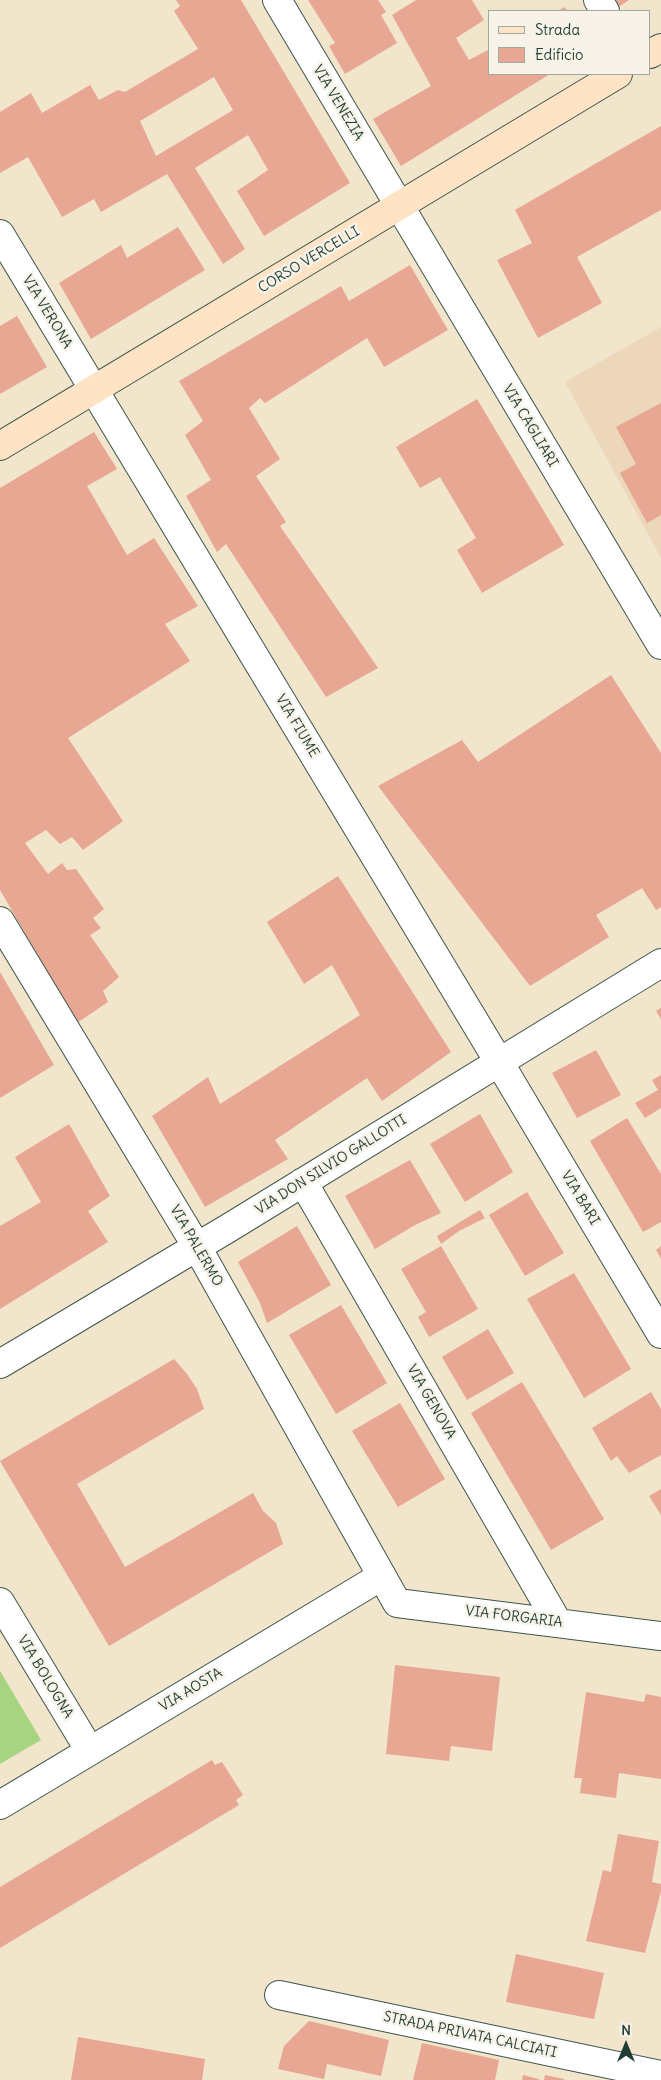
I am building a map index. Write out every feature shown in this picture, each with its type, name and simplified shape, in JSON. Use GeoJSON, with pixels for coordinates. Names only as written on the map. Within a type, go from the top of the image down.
{"type":"FeatureCollection","features":[{"type":"Feature","properties":{"kind":"main road","name":"CORSO VERCELLI"},"geometry":{"type":"LineString","coordinates":[[0,446],[616,75]]}},
{"type":"Feature","properties":{"kind":"street","name":"VIA VENEZIA"},"geometry":{"type":"LineString","coordinates":[[277,0],[399,206]]}},
{"type":"Feature","properties":{"kind":"street","name":"VIA CAGLIARI"},"geometry":{"type":"LineString","coordinates":[[399,206],[661,645]]}},
{"type":"Feature","properties":{"kind":"street","name":"VIA VERONA"},"geometry":{"type":"LineString","coordinates":[[0,234],[94,389]]}},
{"type":"Feature","properties":{"kind":"street","name":"VIA FIUME"},"geometry":{"type":"LineString","coordinates":[[94,389],[500,1062]]}},
{"type":"Feature","properties":{"kind":"street","name":"VIA PALERMO"},"geometry":{"type":"LineString","coordinates":[[0,921],[197,1247],[382,1576]]}},
{"type":"Feature","properties":{"kind":"street","name":"VIA DON SILVIO GALLOTTI"},"geometry":{"type":"LineString","coordinates":[[0,1364],[197,1247],[661,963]]}},
{"type":"Feature","properties":{"kind":"street","name":"VIA BARI"},"geometry":{"type":"LineString","coordinates":[[500,1062],[661,1334]]}},
{"type":"Feature","properties":{"kind":"street","name":"VIA GENOVA"},"geometry":{"type":"LineString","coordinates":[[303,1182],[558,1622]]}},
{"type":"Feature","properties":{"kind":"street","name":"VIA FORGARIA"},"geometry":{"type":"LineString","coordinates":[[382,1576],[397,1603],[661,1636]]}},
{"type":"Feature","properties":{"kind":"street","name":"VIA AOSTA"},"geometry":{"type":"LineString","coordinates":[[0,1805],[382,1576]]}},
{"type":"Feature","properties":{"kind":"street","name":"VIA BOLOGNA"},"geometry":{"type":"LineString","coordinates":[[0,1602],[90,1751]]}},
{"type":"Feature","properties":{"kind":"street","name":"STRADA PRIVATA CALCIATI"},"geometry":{"type":"LineString","coordinates":[[279,1995],[661,2074]]}},
{"type":"Feature","properties":{"kind":"shaded area"},"geometry":{"type":"Polygon","coordinates":[[[661,327],[661,558],[565,382],[661,327]]]}},
{"type":"Feature","properties":{"kind":"green space"},"geometry":{"type":"Polygon","coordinates":[[[0,1671],[41,1740],[0,1764],[0,1671]]]}},
{"type":"Feature","properties":{"kind":"building"},"geometry":{"type":"Polygon","coordinates":[[[176,0],[241,0],[350,183],[264,236],[237,191],[268,170],[248,135],[195,168],[245,249],[223,264],[167,174],[101,212],[94,199],[62,217],[28,157],[0,173],[0,112],[31,93],[42,113],[90,85],[99,100],[118,90],[125,92],[198,49],[174,11],[180,6],[176,0]],[[214,77],[140,121],[156,156],[233,110],[214,77]]]}},
{"type":"Feature","properties":{"kind":"building"},"geometry":{"type":"Polygon","coordinates":[[[308,0],[378,0],[386,12],[381,15],[397,43],[345,74],[329,46],[335,43],[308,0]]]}},
{"type":"Feature","properties":{"kind":"building"},"geometry":{"type":"Polygon","coordinates":[[[416,0],[472,0],[484,20],[456,38],[469,60],[488,50],[488,75],[548,75],[401,166],[373,119],[431,86],[392,15],[416,0]]]}},
{"type":"Feature","properties":{"kind":"building"},"geometry":{"type":"Polygon","coordinates":[[[608,0],[629,0],[614,10],[608,0]]]}},
{"type":"Feature","properties":{"kind":"building"},"geometry":{"type":"Polygon","coordinates":[[[661,126],[661,210],[577,257],[602,303],[538,338],[497,260],[532,243],[515,210],[661,126]]]}},
{"type":"Feature","properties":{"kind":"building"},"geometry":{"type":"Polygon","coordinates":[[[178,227],[205,270],[91,339],[59,283],[121,245],[127,258],[178,227]]]}},
{"type":"Feature","properties":{"kind":"building"},"geometry":{"type":"Polygon","coordinates":[[[410,265],[448,330],[384,367],[367,338],[265,403],[260,398],[249,408],[280,459],[256,476],[286,522],[280,526],[378,668],[326,697],[226,544],[217,552],[186,496],[211,480],[185,435],[203,421],[179,381],[341,286],[349,301],[410,265]]]}},
{"type":"Feature","properties":{"kind":"building"},"geometry":{"type":"Polygon","coordinates":[[[17,316],[47,367],[0,394],[0,326],[17,316]]]}},
{"type":"Feature","properties":{"kind":"building"},"geometry":{"type":"Polygon","coordinates":[[[477,399],[564,545],[482,593],[457,550],[476,538],[440,477],[420,488],[396,447],[477,399]]]}},
{"type":"Feature","properties":{"kind":"building"},"geometry":{"type":"Polygon","coordinates":[[[661,403],[661,515],[647,523],[620,473],[636,464],[616,427],[661,403]]]}},
{"type":"Feature","properties":{"kind":"building"},"geometry":{"type":"Polygon","coordinates":[[[94,432],[117,469],[87,486],[127,555],[154,538],[198,606],[165,624],[190,661],[68,738],[123,821],[83,850],[72,837],[60,844],[46,830],[25,843],[48,874],[62,863],[67,870],[76,869],[104,909],[93,918],[101,928],[90,935],[119,977],[103,991],[108,1002],[77,1023],[0,890],[0,488],[94,432]]]}},
{"type":"Feature","properties":{"kind":"building"},"geometry":{"type":"Polygon","coordinates":[[[611,675],[661,753],[661,907],[656,910],[642,888],[596,915],[609,937],[530,986],[378,786],[462,740],[478,762],[611,675]]]}},
{"type":"Feature","properties":{"kind":"building"},"geometry":{"type":"Polygon","coordinates":[[[338,876],[451,1052],[382,1101],[367,1078],[275,1140],[288,1159],[205,1207],[152,1116],[208,1077],[220,1104],[360,1015],[332,965],[304,984],[267,922],[338,876]]]}},
{"type":"Feature","properties":{"kind":"building"},"geometry":{"type":"Polygon","coordinates":[[[0,972],[54,1065],[0,1098],[0,972]]]}},
{"type":"Feature","properties":{"kind":"building"},"geometry":{"type":"Polygon","coordinates":[[[661,1008],[661,1019],[656,1011],[661,1008]]]}},
{"type":"Feature","properties":{"kind":"building"},"geometry":{"type":"Polygon","coordinates":[[[596,1050],[621,1095],[577,1118],[552,1073],[596,1050]]]}},
{"type":"Feature","properties":{"kind":"building"},"geometry":{"type":"Polygon","coordinates":[[[661,1075],[661,1108],[645,1118],[635,1103],[658,1090],[652,1080],[661,1075]]]}},
{"type":"Feature","properties":{"kind":"building"},"geometry":{"type":"Polygon","coordinates":[[[480,1114],[513,1172],[465,1202],[430,1144],[480,1114]]]}},
{"type":"Feature","properties":{"kind":"building"},"geometry":{"type":"Polygon","coordinates":[[[627,1118],[661,1174],[661,1222],[643,1232],[590,1141],[627,1118]]]}},
{"type":"Feature","properties":{"kind":"building"},"geometry":{"type":"Polygon","coordinates":[[[69,1124],[110,1196],[88,1211],[108,1242],[0,1309],[0,1226],[41,1202],[15,1157],[69,1124]]]}},
{"type":"Feature","properties":{"kind":"building"},"geometry":{"type":"Polygon","coordinates":[[[410,1160],[441,1213],[415,1225],[375,1249],[345,1196],[410,1160]]]}},
{"type":"Feature","properties":{"kind":"building"},"geometry":{"type":"Polygon","coordinates":[[[527,1192],[564,1253],[525,1276],[489,1215],[527,1192]]]}},
{"type":"Feature","properties":{"kind":"building"},"geometry":{"type":"Polygon","coordinates":[[[480,1210],[485,1218],[459,1231],[441,1244],[437,1236],[480,1210]]]}},
{"type":"Feature","properties":{"kind":"building"},"geometry":{"type":"Polygon","coordinates":[[[297,1226],[331,1285],[267,1323],[260,1303],[238,1262],[297,1226]]]}},
{"type":"Feature","properties":{"kind":"building"},"geometry":{"type":"Polygon","coordinates":[[[441,1246],[478,1309],[429,1337],[418,1317],[426,1312],[401,1269],[441,1246]]]}},
{"type":"Feature","properties":{"kind":"building"},"geometry":{"type":"Polygon","coordinates":[[[661,1246],[661,1259],[656,1250],[661,1246]]]}},
{"type":"Feature","properties":{"kind":"building"},"geometry":{"type":"Polygon","coordinates":[[[574,1273],[631,1369],[584,1398],[527,1299],[574,1273]]]}},
{"type":"Feature","properties":{"kind":"building"},"geometry":{"type":"Polygon","coordinates":[[[341,1305],[387,1383],[336,1414],[289,1335],[341,1305]]]}},
{"type":"Feature","properties":{"kind":"building"},"geometry":{"type":"Polygon","coordinates":[[[488,1329],[514,1373],[467,1400],[442,1357],[488,1329]]]}},
{"type":"Feature","properties":{"kind":"building"},"geometry":{"type":"Polygon","coordinates":[[[174,1359],[197,1389],[204,1409],[77,1484],[125,1567],[253,1493],[263,1511],[276,1523],[283,1544],[109,1646],[0,1461],[174,1359]]]}},
{"type":"Feature","properties":{"kind":"building"},"geometry":{"type":"Polygon","coordinates":[[[522,1382],[604,1519],[551,1550],[471,1413],[522,1382]]]}},
{"type":"Feature","properties":{"kind":"building"},"geometry":{"type":"Polygon","coordinates":[[[651,1392],[661,1409],[661,1455],[629,1473],[617,1456],[611,1461],[592,1428],[651,1392]]]}},
{"type":"Feature","properties":{"kind":"building"},"geometry":{"type":"Polygon","coordinates":[[[400,1403],[445,1479],[398,1507],[352,1431],[400,1403]]]}},
{"type":"Feature","properties":{"kind":"building"},"geometry":{"type":"Polygon","coordinates":[[[661,1489],[661,1515],[649,1496],[661,1489]]]}},
{"type":"Feature","properties":{"kind":"building"},"geometry":{"type":"Polygon","coordinates":[[[395,1665],[500,1677],[492,1751],[451,1746],[449,1761],[386,1754],[395,1665]]]}},
{"type":"Feature","properties":{"kind":"building"},"geometry":{"type":"Polygon","coordinates":[[[586,1692],[644,1702],[646,1694],[661,1697],[661,1779],[619,1773],[616,1798],[580,1793],[582,1778],[574,1778],[586,1692]]]}},
{"type":"Feature","properties":{"kind":"building"},"geometry":{"type":"Polygon","coordinates":[[[212,1760],[215,1765],[222,1762],[243,1795],[236,1800],[239,1805],[0,1948],[0,1887],[212,1760]]]}},
{"type":"Feature","properties":{"kind":"building"},"geometry":{"type":"Polygon","coordinates":[[[618,1834],[659,1841],[652,1882],[661,1884],[661,1891],[645,1953],[586,1941],[603,1870],[611,1872],[618,1834]]]}},
{"type":"Feature","properties":{"kind":"building"},"geometry":{"type":"Polygon","coordinates":[[[516,1954],[604,1973],[594,2019],[506,2002],[516,1954]]]}},
{"type":"Feature","properties":{"kind":"building"},"geometry":{"type":"Polygon","coordinates":[[[309,2021],[389,2040],[381,2076],[327,2064],[324,2079],[278,2069],[284,2046],[309,2021]]]}},
{"type":"Feature","properties":{"kind":"building"},"geometry":{"type":"Polygon","coordinates":[[[78,2037],[205,2059],[202,2080],[71,2080],[78,2037]]]}},
{"type":"Feature","properties":{"kind":"building"},"geometry":{"type":"Polygon","coordinates":[[[422,2043],[499,2060],[495,2080],[413,2080],[422,2043]]]}},
{"type":"Feature","properties":{"kind":"building"},"geometry":{"type":"Polygon","coordinates":[[[523,2075],[539,2079],[539,2080],[522,2080],[523,2075]]]}},
{"type":"Feature","properties":{"kind":"building"},"geometry":{"type":"Polygon","coordinates":[[[545,2075],[564,2079],[564,2080],[544,2080],[545,2075]]]}}]}
